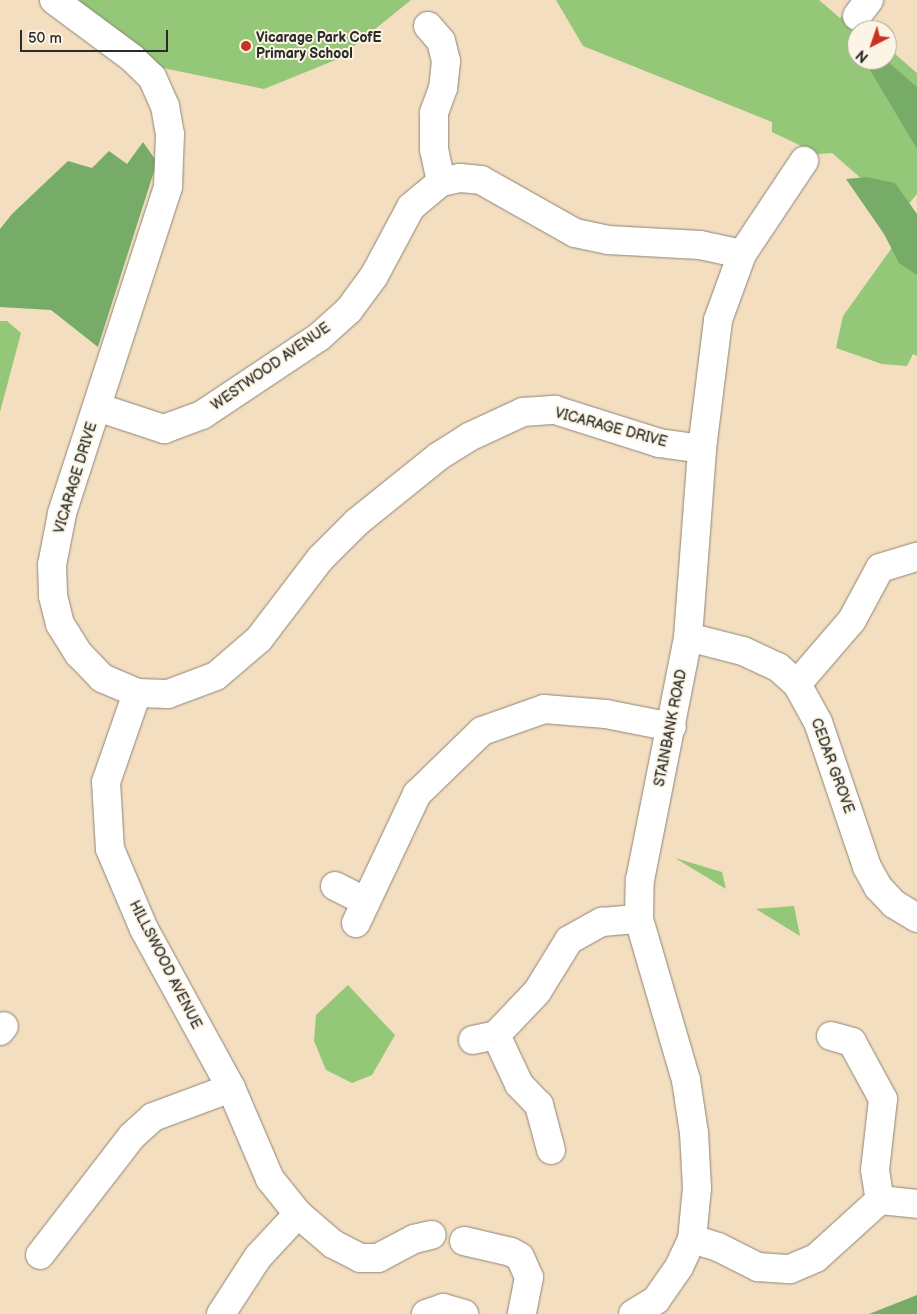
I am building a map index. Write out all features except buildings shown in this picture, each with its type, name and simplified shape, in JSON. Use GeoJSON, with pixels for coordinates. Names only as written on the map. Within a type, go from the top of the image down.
{"type":"FeatureCollection","features":[{"type":"Feature","properties":{"kind":"street","name":"VICARAGE DRIVE"},"geometry":{"type":"LineString","coordinates":[[54,0],[132,58],[152,77],[165,106],[170,134],[168,187],[62,514],[52,565],[53,596],[60,624],[79,654],[102,678],[137,693],[168,694],[216,676],[258,639],[320,558],[357,522],[439,456],[500,422],[523,412],[555,410],[659,442],[702,449]]}},
{"type":"Feature","properties":{"kind":"street"},"geometry":{"type":"LineString","coordinates":[[428,26],[440,41],[446,61],[443,88],[434,113],[434,149],[440,182],[460,178],[481,180],[575,233],[608,240],[700,245],[742,254]]}},
{"type":"Feature","properties":{"kind":"street","name":"STAINBANK ROAD"},"geometry":{"type":"LineString","coordinates":[[633,1314],[656,1300],[679,1267],[692,1240],[697,1188],[694,1133],[686,1080],[639,919],[640,880],[672,727],[688,637],[702,449],[718,320],[742,254],[804,161]]}},
{"type":"Feature","properties":{"kind":"street","name":"WESTWOOD AVENUE"},"geometry":{"type":"LineString","coordinates":[[97,408],[164,429],[202,415],[319,337],[349,310],[374,276],[411,207],[440,182]]}},
{"type":"Feature","properties":{"kind":"street"},"geometry":{"type":"LineString","coordinates":[[798,684],[852,620],[880,568],[917,557]]}},
{"type":"Feature","properties":{"kind":"street","name":"CEDAR GROVE"},"geometry":{"type":"LineString","coordinates":[[688,637],[743,651],[778,667],[798,684],[818,722],[867,867],[878,887],[894,904],[917,918]]}},
{"type":"Feature","properties":{"kind":"street","name":"HILLSWOOD AVENUE"},"geometry":{"type":"LineString","coordinates":[[137,693],[106,782],[110,848],[144,929],[231,1088],[270,1179],[298,1214],[333,1244],[360,1258],[378,1258],[414,1239],[432,1235]]}},
{"type":"Feature","properties":{"kind":"street"},"geometry":{"type":"LineString","coordinates":[[335,886],[361,913],[417,794],[482,731],[544,709],[606,714],[672,727]]}},
{"type":"Feature","properties":{"kind":"street"},"geometry":{"type":"LineString","coordinates":[[551,1150],[539,1104],[519,1084],[484,1037],[537,992],[569,940],[602,922],[639,919]]}},
{"type":"Feature","properties":{"kind":"street"},"geometry":{"type":"LineString","coordinates":[[831,1036],[852,1042],[883,1099],[874,1170],[880,1200]]}},
{"type":"Feature","properties":{"kind":"street"},"geometry":{"type":"LineString","coordinates":[[40,1255],[132,1136],[153,1117],[231,1088]]}},
{"type":"Feature","properties":{"kind":"street"},"geometry":{"type":"LineString","coordinates":[[692,1240],[718,1247],[758,1267],[790,1269],[816,1258],[880,1200],[917,1204]]}},
{"type":"Feature","properties":{"kind":"street"},"geometry":{"type":"LineString","coordinates":[[221,1314],[258,1256],[298,1214]]}},
{"type":"Feature","properties":{"kind":"street"},"geometry":{"type":"LineString","coordinates":[[464,1240],[520,1257],[529,1276],[522,1314]]}},
{"type":"Feature","properties":{"kind":"street"},"geometry":{"type":"LineString","coordinates":[[426,1314],[443,1308],[464,1314]]}},
{"type":"Feature","properties":{"kind":"green space","name":"Vicarage Park CofE Primary School"},"geometry":{"type":"Polygon","coordinates":[[[75,0],[411,0],[338,59],[264,89],[163,68],[75,0]]]}},
{"type":"Feature","properties":{"kind":"green space"},"geometry":{"type":"Polygon","coordinates":[[[556,0],[819,0],[840,18],[846,12],[855,20],[847,20],[847,70],[897,70],[897,56],[917,73],[917,194],[901,213],[832,153],[818,154],[772,132],[772,122],[583,46],[556,0]]]}},
{"type":"Feature","properties":{"kind":"green space"},"geometry":{"type":"Polygon","coordinates":[[[870,70],[897,70],[917,87],[917,149],[870,70]]]}},
{"type":"Feature","properties":{"kind":"green space"},"geometry":{"type":"Polygon","coordinates":[[[143,142],[157,162],[98,347],[51,310],[0,307],[0,229],[12,214],[68,161],[92,168],[109,151],[127,164],[143,142]]]}},
{"type":"Feature","properties":{"kind":"green space"},"geometry":{"type":"Polygon","coordinates":[[[867,177],[895,183],[917,214],[917,275],[899,263],[884,234],[846,179],[867,177]]]}},
{"type":"Feature","properties":{"kind":"green space"},"geometry":{"type":"Polygon","coordinates":[[[896,242],[917,269],[917,356],[913,354],[907,366],[882,364],[836,348],[843,316],[896,242]]]}},
{"type":"Feature","properties":{"kind":"green space"},"geometry":{"type":"Polygon","coordinates":[[[0,321],[7,321],[21,333],[0,412],[0,321]]]}},
{"type":"Feature","properties":{"kind":"green space"},"geometry":{"type":"Polygon","coordinates":[[[675,858],[722,872],[726,889],[675,858]]]}},
{"type":"Feature","properties":{"kind":"green space"},"geometry":{"type":"Polygon","coordinates":[[[794,906],[800,936],[756,909],[794,906]]]}},
{"type":"Feature","properties":{"kind":"green space"},"geometry":{"type":"Polygon","coordinates":[[[348,985],[395,1035],[372,1075],[352,1083],[326,1070],[314,1041],[316,1015],[348,985]]]}},
{"type":"Feature","properties":{"kind":"green space"},"geometry":{"type":"Polygon","coordinates":[[[917,1295],[917,1314],[869,1314],[917,1295]]]}},
{"type":"Feature","properties":{"kind":"place","name":"Vicarage Park CofE Primary School"},"geometry":{"type":"Point","coordinates":[246,46]}}]}
